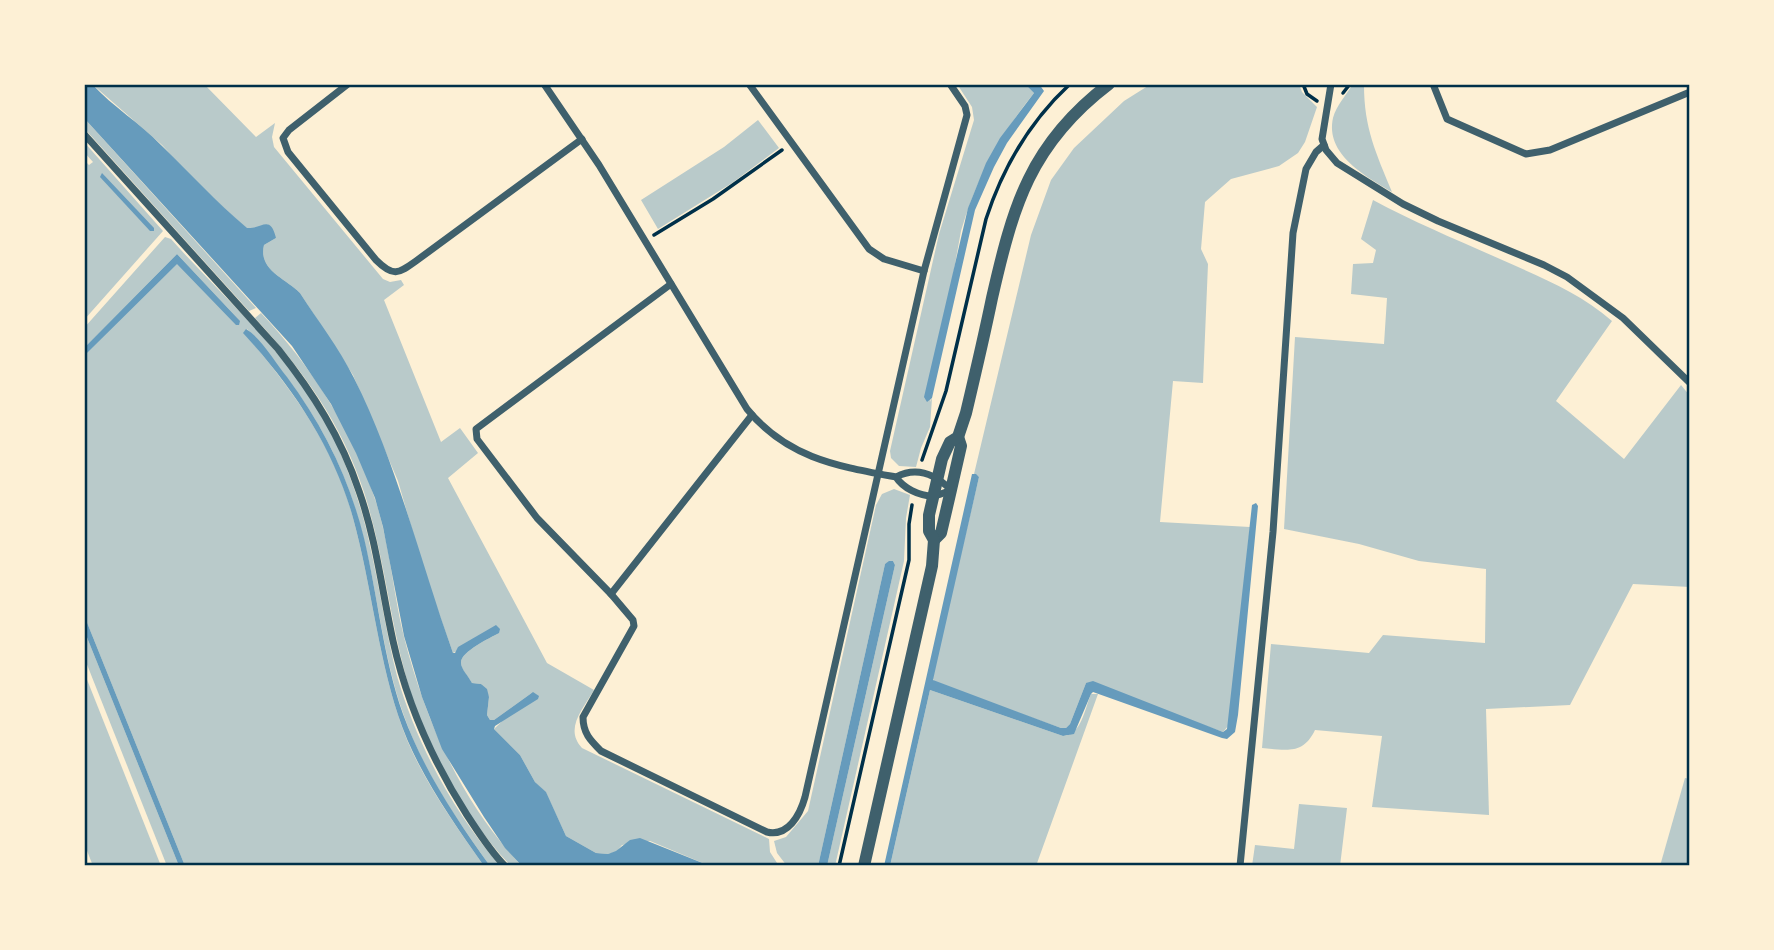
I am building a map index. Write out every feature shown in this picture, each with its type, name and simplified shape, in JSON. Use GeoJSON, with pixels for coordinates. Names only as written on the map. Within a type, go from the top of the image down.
{"type":"FeatureCollection","features":[{"type":"Feature","properties":{"kind":"street"},"geometry":{"type":"LineString","coordinates":[[348,84],[289,130],[283,138],[284,145],[376,260],[394,272],[409,266],[582,139]]}},
{"type":"Feature","properties":{"kind":"street"},"geometry":{"type":"LineString","coordinates":[[544,84],[582,139],[752,415],[777,439],[799,452],[823,461],[878,474],[896,477],[906,472],[938,477],[951,490]]}},
{"type":"Feature","properties":{"kind":"street"},"geometry":{"type":"LineString","coordinates":[[749,84],[869,249],[884,259],[924,271]]}},
{"type":"Feature","properties":{"kind":"street"},"geometry":{"type":"LineString","coordinates":[[671,284],[475,433],[527,507],[633,620],[634,626],[583,717],[583,728],[589,739],[601,751],[760,828],[771,833],[782,831],[798,816],[802,808],[924,271],[967,115],[965,106],[950,84]]}},
{"type":"Feature","properties":{"kind":"street"},"geometry":{"type":"LineString","coordinates":[[864,866],[928,583],[934,540],[928,521],[933,496],[947,446],[958,437],[967,413],[1004,244],[1021,192],[1052,140],[1086,103],[1109,84]]}},
{"type":"Feature","properties":{"kind":"street"},"geometry":{"type":"LineString","coordinates":[[1331,84],[1323,131],[1324,145],[1337,163],[1403,204],[1567,277],[1616,312],[1690,383]]}},
{"type":"Feature","properties":{"kind":"street"},"geometry":{"type":"LineString","coordinates":[[1433,84],[1447,119],[1526,154],[1550,150],[1690,92]]}},
{"type":"Feature","properties":{"kind":"street"},"geometry":{"type":"LineString","coordinates":[[84,134],[278,349],[328,419],[341,444],[364,506],[375,545],[399,663],[420,731],[441,773],[505,866]]}},
{"type":"Feature","properties":{"kind":"street"},"geometry":{"type":"LineString","coordinates":[[1240,866],[1273,532],[1293,233],[1306,169],[1316,152],[1324,145]]}},
{"type":"Feature","properties":{"kind":"street"},"geometry":{"type":"LineString","coordinates":[[611,594],[752,415]]}},
{"type":"Feature","properties":{"kind":"street"},"geometry":{"type":"LineString","coordinates":[[934,540],[941,533],[961,446],[958,437]]}},
{"type":"Feature","properties":{"kind":"street"},"geometry":{"type":"LineString","coordinates":[[896,477],[902,486],[933,496],[951,490]]}},
{"type":"Feature","properties":{"kind":"path"},"geometry":{"type":"LineString","coordinates":[[921,465],[943,403],[993,195],[1026,134],[1070,84]]}},
{"type":"Feature","properties":{"kind":"path"},"geometry":{"type":"LineString","coordinates":[[1303,84],[1307,93],[1320,103]]}},
{"type":"Feature","properties":{"kind":"path"},"geometry":{"type":"LineString","coordinates":[[644,241],[713,199],[792,143]]}},
{"type":"Feature","properties":{"kind":"path"},"geometry":{"type":"LineString","coordinates":[[839,866],[909,560],[909,524],[913,500]]}},
{"type":"Feature","properties":{"kind":"shaded area"},"geometry":{"type":"Polygon","coordinates":[[[92,84],[204,84],[256,137],[275,123],[272,137],[274,147],[383,279],[390,282],[401,280],[404,285],[384,300],[441,442],[460,428],[478,453],[448,478],[547,663],[594,690],[577,719],[577,741],[582,748],[769,839],[770,852],[779,866],[710,866],[650,841],[622,845],[616,852],[608,854],[596,853],[566,836],[546,793],[535,782],[520,755],[494,729],[533,692],[494,720],[490,720],[487,715],[489,697],[481,684],[472,683],[461,663],[470,650],[499,633],[453,653],[425,574],[398,481],[353,375],[300,293],[274,273],[265,261],[264,245],[276,238],[247,229],[193,179],[162,145],[92,84]]]}},
{"type":"Feature","properties":{"kind":"shaded area"},"geometry":{"type":"Polygon","coordinates":[[[957,84],[1025,84],[1034,93],[990,158],[967,212],[961,231],[930,402],[932,398],[930,427],[916,467],[899,466],[891,458],[890,451],[939,234],[974,120],[972,107],[957,84]]]}},
{"type":"Feature","properties":{"kind":"shaded area"},"geometry":{"type":"Polygon","coordinates":[[[1151,84],[1299,84],[1302,92],[1317,107],[1305,142],[1298,153],[1279,166],[1231,179],[1205,202],[1201,249],[1208,264],[1203,383],[1173,381],[1160,522],[1250,527],[1229,725],[1223,732],[1086,683],[1070,724],[1061,728],[935,683],[932,677],[979,477],[974,474],[1031,235],[1051,180],[1074,148],[1124,101],[1151,84]]]}},
{"type":"Feature","properties":{"kind":"shaded area"},"geometry":{"type":"Polygon","coordinates":[[[1353,84],[1367,84],[1364,85],[1369,127],[1392,192],[1359,171],[1341,153],[1335,142],[1333,118],[1353,84]]]}},
{"type":"Feature","properties":{"kind":"shaded area"},"geometry":{"type":"Polygon","coordinates":[[[84,118],[256,308],[249,311],[84,128],[84,118]]]}},
{"type":"Feature","properties":{"kind":"shaded area"},"geometry":{"type":"Polygon","coordinates":[[[758,120],[779,148],[732,183],[658,229],[641,200],[724,147],[758,120]]]}},
{"type":"Feature","properties":{"kind":"shaded area"},"geometry":{"type":"Polygon","coordinates":[[[84,142],[163,231],[84,320],[84,160],[89,165],[93,162],[84,152],[84,142]]]}},
{"type":"Feature","properties":{"kind":"shaded area"},"geometry":{"type":"Polygon","coordinates":[[[1373,200],[1559,286],[1612,321],[1556,401],[1624,459],[1681,385],[1690,396],[1690,587],[1633,584],[1570,705],[1486,709],[1489,815],[1372,807],[1382,736],[1315,730],[1300,747],[1287,750],[1262,748],[1271,644],[1369,653],[1383,635],[1485,643],[1486,569],[1419,561],[1359,544],[1284,529],[1295,337],[1384,344],[1387,298],[1351,294],[1353,264],[1373,263],[1376,250],[1361,239],[1373,200]]]}},
{"type":"Feature","properties":{"kind":"shaded area"},"geometry":{"type":"Polygon","coordinates":[[[165,237],[171,239],[284,361],[322,416],[337,445],[360,507],[405,702],[438,776],[467,823],[500,866],[490,866],[465,830],[430,774],[411,734],[390,670],[363,536],[344,477],[332,450],[303,401],[247,329],[244,333],[309,419],[335,467],[353,518],[385,666],[405,735],[424,775],[484,866],[185,866],[84,615],[84,356],[174,264],[179,264],[240,321],[177,254],[84,348],[84,328],[165,237]]]}},
{"type":"Feature","properties":{"kind":"shaded area"},"geometry":{"type":"Polygon","coordinates":[[[261,313],[314,378],[356,450],[381,519],[404,637],[435,730],[448,759],[481,816],[522,866],[511,866],[476,824],[434,751],[405,673],[376,537],[355,467],[332,421],[305,378],[255,318],[261,313]]]}},
{"type":"Feature","properties":{"kind":"shaded area"},"geometry":{"type":"Polygon","coordinates":[[[894,489],[910,495],[904,561],[835,866],[827,866],[895,565],[893,561],[885,564],[818,866],[787,866],[777,853],[774,841],[786,837],[808,811],[876,505],[882,494],[894,489]]]}},
{"type":"Feature","properties":{"kind":"shaded area"},"geometry":{"type":"Polygon","coordinates":[[[84,630],[179,866],[167,866],[84,657],[84,630]]]}},
{"type":"Feature","properties":{"kind":"shaded area"},"geometry":{"type":"Polygon","coordinates":[[[84,672],[161,866],[93,866],[84,843],[84,672]]]}},
{"type":"Feature","properties":{"kind":"shaded area"},"geometry":{"type":"Polygon","coordinates":[[[930,690],[1063,736],[1074,731],[1082,720],[1091,694],[1098,694],[1036,866],[890,866],[930,690]]]}},
{"type":"Feature","properties":{"kind":"shaded area"},"geometry":{"type":"Polygon","coordinates":[[[1685,778],[1690,779],[1690,866],[1660,866],[1685,778]]]}},
{"type":"Feature","properties":{"kind":"shaded area"},"geometry":{"type":"Polygon","coordinates":[[[1299,804],[1347,808],[1340,866],[1252,866],[1255,845],[1294,849],[1299,804]]]}},
{"type":"Feature","properties":{"kind":"water"},"geometry":{"type":"Polygon","coordinates":[[[84,84],[92,84],[144,129],[247,228],[265,224],[271,226],[276,238],[264,245],[265,261],[274,273],[300,293],[335,345],[370,411],[396,479],[453,653],[458,647],[496,625],[500,629],[499,633],[465,654],[461,663],[472,683],[481,684],[487,689],[487,715],[490,720],[494,720],[533,692],[539,696],[494,729],[520,755],[535,782],[546,792],[566,836],[596,853],[608,854],[630,840],[640,838],[710,866],[522,866],[505,848],[442,749],[422,697],[404,636],[375,498],[331,404],[292,346],[84,118],[84,84]]]}},
{"type":"Feature","properties":{"kind":"water"},"geometry":{"type":"Polygon","coordinates":[[[1025,84],[1039,84],[1044,91],[1007,143],[975,210],[932,398],[927,402],[924,397],[968,208],[986,163],[1000,138],[1034,93],[1025,84]]]}},
{"type":"Feature","properties":{"kind":"water"},"geometry":{"type":"Polygon","coordinates":[[[102,173],[154,231],[150,231],[100,177],[102,173]]]}},
{"type":"Feature","properties":{"kind":"water"},"geometry":{"type":"Polygon","coordinates":[[[177,254],[240,321],[239,325],[236,325],[177,264],[84,356],[84,348],[177,254]]]}},
{"type":"Feature","properties":{"kind":"water"},"geometry":{"type":"Polygon","coordinates":[[[246,329],[262,344],[300,396],[334,454],[351,495],[364,538],[386,649],[403,714],[441,793],[490,866],[484,866],[424,775],[398,715],[353,518],[335,467],[294,396],[243,333],[246,329]]]}},
{"type":"Feature","properties":{"kind":"water"},"geometry":{"type":"Polygon","coordinates":[[[972,474],[979,477],[933,680],[1061,728],[1070,724],[1086,683],[1093,681],[1223,732],[1227,729],[1252,505],[1256,503],[1258,506],[1235,732],[1227,739],[1222,738],[1093,692],[1074,734],[1063,736],[930,690],[890,866],[884,866],[972,474]]]}},
{"type":"Feature","properties":{"kind":"water"},"geometry":{"type":"Polygon","coordinates":[[[893,561],[895,565],[827,866],[818,866],[885,564],[893,561]]]}},
{"type":"Feature","properties":{"kind":"water"},"geometry":{"type":"Polygon","coordinates":[[[84,615],[185,866],[179,866],[84,630],[84,615]]]}}]}
